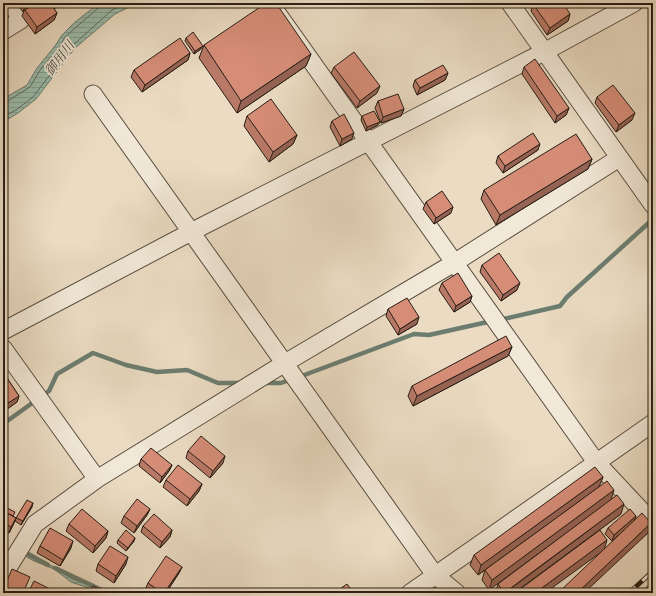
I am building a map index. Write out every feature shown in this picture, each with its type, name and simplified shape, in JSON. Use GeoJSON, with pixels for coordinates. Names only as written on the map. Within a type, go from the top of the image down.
{"type":"FeatureCollection","features":[{"type":"Feature","properties":{"kind":"street"},"geometry":{"type":"LineString","coordinates":[[3,31],[21,20],[11,3]]}},
{"type":"Feature","properties":{"kind":"street"},"geometry":{"type":"LineString","coordinates":[[270,3],[596,462],[653,523]]}},
{"type":"Feature","properties":{"kind":"street"},"geometry":{"type":"LineString","coordinates":[[510,3],[653,205]]}},
{"type":"Feature","properties":{"kind":"street"},"geometry":{"type":"LineString","coordinates":[[3,331],[191,232],[544,52],[634,3]]}},
{"type":"Feature","properties":{"kind":"street"},"geometry":{"type":"LineString","coordinates":[[93,94],[435,575],[457,593]]}},
{"type":"Feature","properties":{"kind":"street"},"geometry":{"type":"LineString","coordinates":[[3,576],[35,524],[97,479],[285,363],[454,263],[619,158]]}},
{"type":"Feature","properties":{"kind":"street"},"geometry":{"type":"LineString","coordinates":[[3,348],[97,479]]}},
{"type":"Feature","properties":{"kind":"street"},"geometry":{"type":"LineString","coordinates":[[410,593],[653,423]]}},
{"type":"Feature","properties":{"kind":"water","name":"御用川"},"geometry":{"type":"Polygon","coordinates":[[[99,3],[137,3],[115,14],[74,49],[36,99],[3,122],[3,99],[27,85],[37,68],[62,35],[74,23],[99,3]]]}},
{"type":"Feature","properties":{"kind":"water"},"geometry":{"type":"Polygon","coordinates":[[[24,553],[35,560],[55,567],[72,579],[111,593],[104,593],[71,582],[54,569],[23,555],[24,553]]]}},
{"type":"Feature","properties":{"kind":"building"},"geometry":{"type":"Polygon","coordinates":[[[35,3],[50,3],[57,13],[37,27],[25,10],[35,3]]]}},
{"type":"Feature","properties":{"kind":"building"},"geometry":{"type":"Polygon","coordinates":[[[266,3],[276,3],[311,54],[241,101],[204,45],[266,3]]]}},
{"type":"Feature","properties":{"kind":"building"},"geometry":{"type":"Polygon","coordinates":[[[563,3],[570,14],[550,28],[533,4],[563,3]]]}},
{"type":"Feature","properties":{"kind":"building"},"geometry":{"type":"Polygon","coordinates":[[[193,32],[203,46],[195,51],[186,38],[193,32]]]}},
{"type":"Feature","properties":{"kind":"building"},"geometry":{"type":"Polygon","coordinates":[[[180,38],[190,53],[145,85],[134,70],[180,38]]]}},
{"type":"Feature","properties":{"kind":"building"},"geometry":{"type":"Polygon","coordinates":[[[354,52],[380,86],[360,101],[334,67],[354,52]]]}},
{"type":"Feature","properties":{"kind":"building"},"geometry":{"type":"Polygon","coordinates":[[[535,59],[569,108],[557,116],[524,67],[535,59]]]}},
{"type":"Feature","properties":{"kind":"building"},"geometry":{"type":"Polygon","coordinates":[[[443,65],[448,73],[420,88],[415,80],[443,65]]]}},
{"type":"Feature","properties":{"kind":"building"},"geometry":{"type":"Polygon","coordinates":[[[613,85],[635,113],[619,125],[597,97],[613,85]]]}},
{"type":"Feature","properties":{"kind":"building"},"geometry":{"type":"Polygon","coordinates":[[[398,94],[404,109],[383,117],[378,101],[398,94]]]}},
{"type":"Feature","properties":{"kind":"building"},"geometry":{"type":"Polygon","coordinates":[[[271,99],[297,135],[273,152],[247,116],[271,99]]]}},
{"type":"Feature","properties":{"kind":"building"},"geometry":{"type":"Polygon","coordinates":[[[374,111],[380,122],[367,127],[362,116],[374,111]]]}},
{"type":"Feature","properties":{"kind":"building"},"geometry":{"type":"Polygon","coordinates":[[[344,114],[354,133],[342,139],[332,121],[344,114]]]}},
{"type":"Feature","properties":{"kind":"building"},"geometry":{"type":"Polygon","coordinates":[[[533,133],[540,144],[505,166],[498,156],[533,133]]]}},
{"type":"Feature","properties":{"kind":"building"},"geometry":{"type":"Polygon","coordinates":[[[576,134],[592,159],[500,215],[484,190],[576,134]]]}},
{"type":"Feature","properties":{"kind":"building"},"geometry":{"type":"Polygon","coordinates":[[[442,191],[453,207],[436,218],[426,202],[442,191]]]}},
{"type":"Feature","properties":{"kind":"building"},"geometry":{"type":"Polygon","coordinates":[[[499,253],[520,283],[503,295],[482,265],[499,253]]]}},
{"type":"Feature","properties":{"kind":"building"},"geometry":{"type":"Polygon","coordinates":[[[458,273],[472,296],[456,306],[442,283],[458,273]]]}},
{"type":"Feature","properties":{"kind":"building"},"geometry":{"type":"Polygon","coordinates":[[[407,298],[419,317],[400,329],[388,309],[407,298]]]}},
{"type":"Feature","properties":{"kind":"building"},"geometry":{"type":"Polygon","coordinates":[[[506,336],[512,347],[417,396],[412,386],[506,336]]]}},
{"type":"Feature","properties":{"kind":"building"},"geometry":{"type":"Polygon","coordinates":[[[3,372],[19,396],[5,405],[3,402],[3,372]]]}},
{"type":"Feature","properties":{"kind":"building"},"geometry":{"type":"Polygon","coordinates":[[[201,436],[225,456],[213,471],[188,451],[201,436]]]}},
{"type":"Feature","properties":{"kind":"building"},"geometry":{"type":"Polygon","coordinates":[[[151,448],[172,465],[162,477],[141,459],[151,448]]]}},
{"type":"Feature","properties":{"kind":"building"},"geometry":{"type":"Polygon","coordinates":[[[178,465],[202,484],[190,499],[166,480],[178,465]]]}},
{"type":"Feature","properties":{"kind":"building"},"geometry":{"type":"Polygon","coordinates":[[[595,467],[603,477],[481,565],[474,555],[595,467]]]}},
{"type":"Feature","properties":{"kind":"building"},"geometry":{"type":"Polygon","coordinates":[[[607,481],[614,490],[492,580],[485,570],[607,481]]]}},
{"type":"Feature","properties":{"kind":"building"},"geometry":{"type":"Polygon","coordinates":[[[617,495],[624,504],[504,593],[498,584],[617,495]]]}},
{"type":"Feature","properties":{"kind":"building"},"geometry":{"type":"Polygon","coordinates":[[[137,499],[150,509],[137,526],[124,516],[137,499]]]}},
{"type":"Feature","properties":{"kind":"building"},"geometry":{"type":"Polygon","coordinates":[[[27,500],[33,503],[23,521],[16,518],[27,500]]]}},
{"type":"Feature","properties":{"kind":"building"},"geometry":{"type":"Polygon","coordinates":[[[7,508],[15,512],[13,516],[5,512],[7,508]]]}},
{"type":"Feature","properties":{"kind":"building"},"geometry":{"type":"Polygon","coordinates":[[[82,509],[108,531],[95,546],[69,524],[82,509]]]}},
{"type":"Feature","properties":{"kind":"building"},"geometry":{"type":"Polygon","coordinates":[[[630,509],[636,516],[614,535],[608,528],[630,509]]]}},
{"type":"Feature","properties":{"kind":"building"},"geometry":{"type":"Polygon","coordinates":[[[3,511],[16,518],[11,527],[3,522],[3,511]]]}},
{"type":"Feature","properties":{"kind":"building"},"geometry":{"type":"Polygon","coordinates":[[[642,513],[651,523],[577,593],[558,593],[642,513]]]}},
{"type":"Feature","properties":{"kind":"building"},"geometry":{"type":"Polygon","coordinates":[[[154,514],[172,530],[162,542],[143,526],[154,514]]]}},
{"type":"Feature","properties":{"kind":"building"},"geometry":{"type":"Polygon","coordinates":[[[50,528],[73,541],[63,560],[40,546],[50,528]]]}},
{"type":"Feature","properties":{"kind":"building"},"geometry":{"type":"Polygon","coordinates":[[[126,530],[135,538],[128,548],[118,540],[126,530]]]}},
{"type":"Feature","properties":{"kind":"building"},"geometry":{"type":"Polygon","coordinates":[[[600,530],[607,540],[535,593],[515,593],[600,530]]]}},
{"type":"Feature","properties":{"kind":"building"},"geometry":{"type":"Polygon","coordinates":[[[110,546],[128,557],[116,576],[98,564],[110,546]]]}},
{"type":"Feature","properties":{"kind":"building"},"geometry":{"type":"Polygon","coordinates":[[[166,556],[182,567],[164,593],[162,593],[148,583],[166,556]]]}},
{"type":"Feature","properties":{"kind":"building"},"geometry":{"type":"Polygon","coordinates":[[[12,569],[30,577],[23,593],[3,593],[12,569]]]}},
{"type":"Feature","properties":{"kind":"building"},"geometry":{"type":"Polygon","coordinates":[[[34,581],[58,593],[28,593],[34,581]]]}},
{"type":"Feature","properties":{"kind":"building"},"geometry":{"type":"Polygon","coordinates":[[[347,584],[354,593],[334,593],[347,584]]]}},
{"type":"Feature","properties":{"kind":"building"},"geometry":{"type":"Polygon","coordinates":[[[93,586],[106,593],[89,593],[93,586]]]}},
{"type":"Feature","properties":{"kind":"building"},"geometry":{"type":"Polygon","coordinates":[[[549,589],[552,593],[544,593],[549,589]]]}},
{"type":"Feature","properties":{"kind":"waterway"},"geometry":{"type":"LineString","coordinates":[[499,320],[560,306],[567,297],[653,219],[653,214]]}},
{"type":"Feature","properties":{"kind":"waterway"},"geometry":{"type":"LineString","coordinates":[[299,377],[414,334],[429,335],[492,321]]}},
{"type":"Feature","properties":{"kind":"waterway"},"geometry":{"type":"LineString","coordinates":[[3,424],[49,391],[57,374],[93,353],[126,365],[157,372],[187,370],[218,383],[243,383]]}},
{"type":"Feature","properties":{"kind":"waterway"},"geometry":{"type":"LineString","coordinates":[[264,383],[281,383],[292,379]]}},
{"type":"Feature","properties":{"kind":"waterway"},"geometry":{"type":"LineString","coordinates":[[23,551],[48,565]]}},
{"type":"Feature","properties":{"kind":"waterway"},"geometry":{"type":"LineString","coordinates":[[55,568],[108,593]]}},
{"type":"Feature","properties":{"kind":"railway"},"geometry":{"type":"LineString","coordinates":[[629,593],[653,571]]}},
{"type":"Feature","properties":{"kind":"railway"},"geometry":{"type":"LineString","coordinates":[[643,593],[653,584]]}}]}
